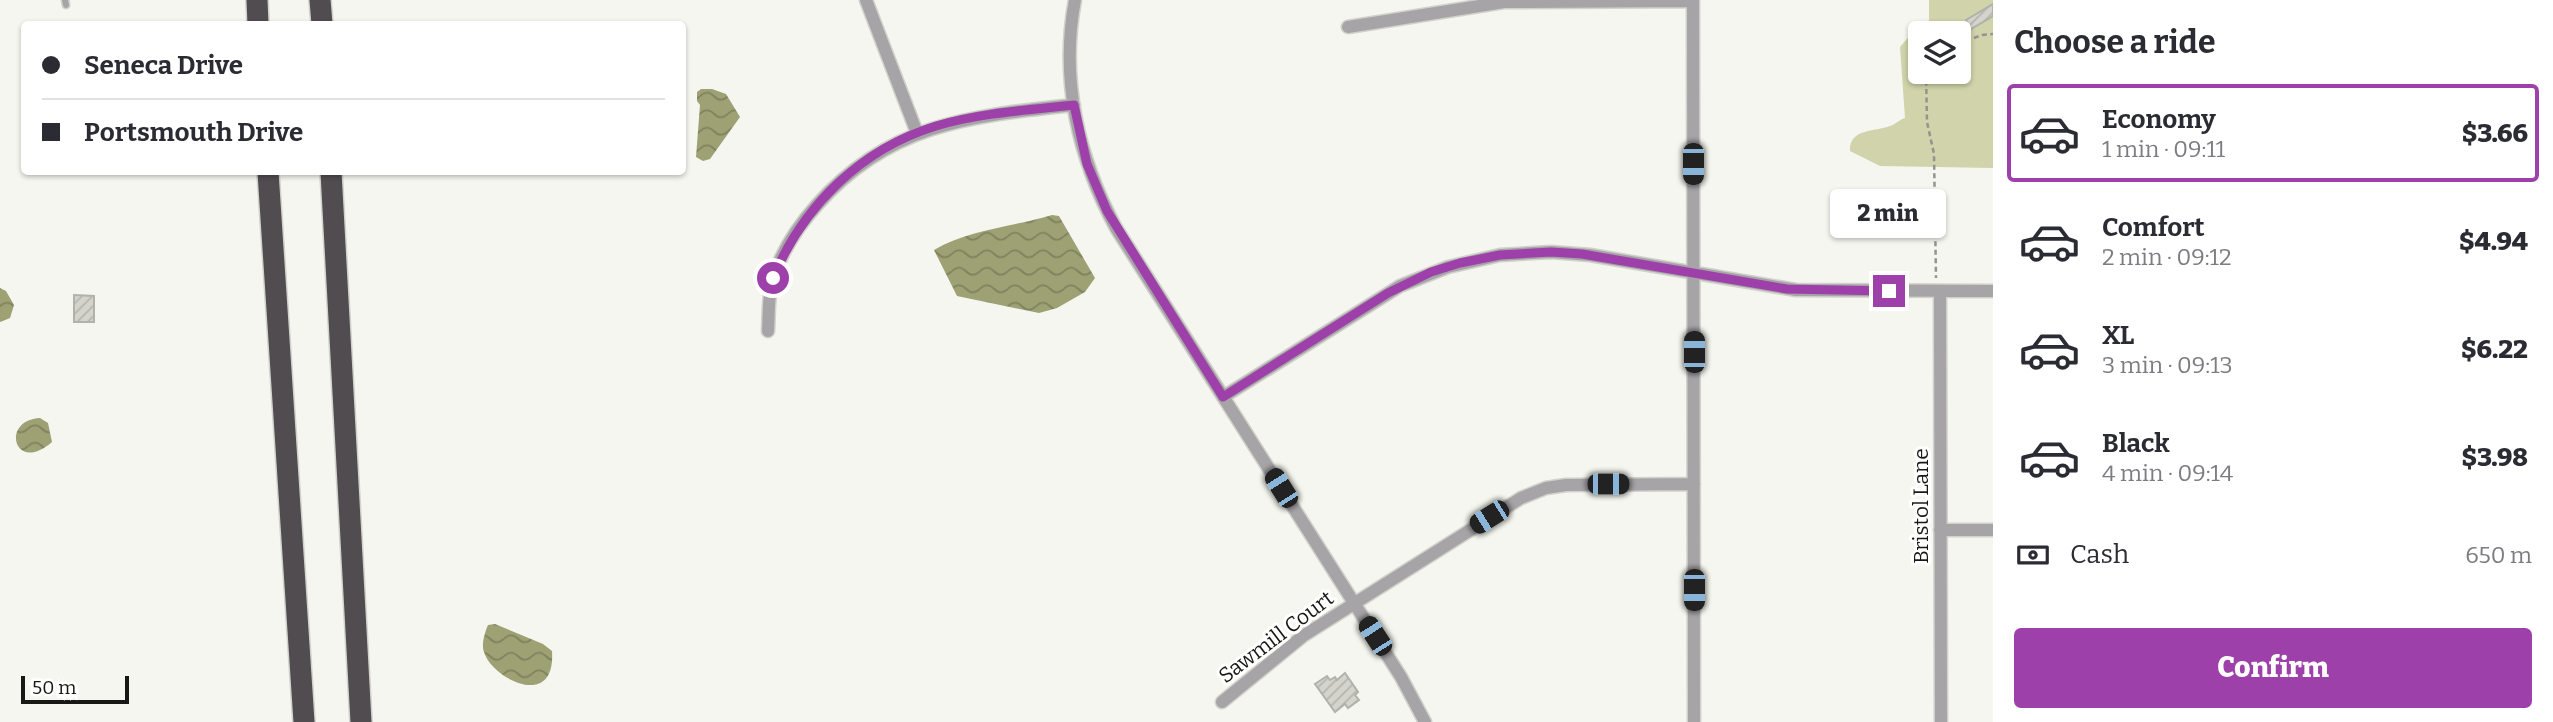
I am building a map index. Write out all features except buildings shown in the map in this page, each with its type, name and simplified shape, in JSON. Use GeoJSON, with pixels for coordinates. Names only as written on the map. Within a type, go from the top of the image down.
{"type":"FeatureCollection","features":[{"type":"Feature","properties":{"kind":"highway"},"geometry":{"type":"LineString","coordinates":[[257,0],[258,21]]}},
{"type":"Feature","properties":{"kind":"highway"},"geometry":{"type":"LineString","coordinates":[[320,0],[322,21]]}},
{"type":"Feature","properties":{"kind":"highway"},"geometry":{"type":"LineString","coordinates":[[268,175],[304,722]]}},
{"type":"Feature","properties":{"kind":"highway"},"geometry":{"type":"LineString","coordinates":[[331,175],[361,722]]}},
{"type":"Feature","properties":{"kind":"street"},"geometry":{"type":"LineString","coordinates":[[866,0],[917,134]]}},
{"type":"Feature","properties":{"kind":"street"},"geometry":{"type":"LineString","coordinates":[[1075,0],[1069,45],[1074,105],[1087,164],[1107,211],[1401,677],[1424,722]]}},
{"type":"Feature","properties":{"kind":"street"},"geometry":{"type":"LineString","coordinates":[[1348,27],[1504,2],[1693,1],[1695,722]]}},
{"type":"Feature","properties":{"kind":"street"},"geometry":{"type":"LineString","coordinates":[[768,331],[773,278],[788,246],[811,212],[838,183],[861,165],[885,148],[917,134],[972,118],[1074,105]]}},
{"type":"Feature","properties":{"kind":"street"},"geometry":{"type":"LineString","coordinates":[[1223,397],[1394,289],[1431,272],[1500,255],[1560,252],[1600,256],[1796,290],[1993,290]]}},
{"type":"Feature","properties":{"kind":"street","name":"Bristol Lane"},"geometry":{"type":"LineString","coordinates":[[1940,290],[1941,722]]}},
{"type":"Feature","properties":{"kind":"street","name":"Sawmill Court"},"geometry":{"type":"LineString","coordinates":[[1222,702],[1278,654],[1511,503],[1534,492],[1579,484],[1694,484]]}},
{"type":"Feature","properties":{"kind":"street"},"geometry":{"type":"LineString","coordinates":[[1940,530],[1993,530]]}},
{"type":"Feature","properties":{"kind":"path"},"geometry":{"type":"LineString","coordinates":[[1971,39],[1993,34]]}},
{"type":"Feature","properties":{"kind":"path"},"geometry":{"type":"LineString","coordinates":[[1926,84],[1927,122],[1934,154],[1936,281],[1940,290]]}},
{"type":"Feature","properties":{"kind":"shaded area"},"geometry":{"type":"Polygon","coordinates":[[[1929,0],[1993,0],[1993,168],[1880,166],[1850,151],[1854,138],[1858,135],[1890,126],[1905,118],[1900,47],[1908,38],[1908,84],[1971,84],[1971,21],[1929,21],[1929,0]]]}},
{"type":"Feature","properties":{"kind":"water"},"geometry":{"type":"Polygon","coordinates":[[[701,89],[712,89],[726,94],[740,117],[710,159],[703,161],[696,157],[700,105],[697,92],[701,89]]]}},
{"type":"Feature","properties":{"kind":"water"},"geometry":{"type":"Polygon","coordinates":[[[1052,215],[1059,216],[1095,278],[1085,292],[1057,308],[1039,313],[957,296],[934,250],[962,237],[1052,215]]]}},
{"type":"Feature","properties":{"kind":"water"},"geometry":{"type":"Polygon","coordinates":[[[0,288],[6,291],[14,305],[10,318],[0,322],[0,288]]]}},
{"type":"Feature","properties":{"kind":"water"},"geometry":{"type":"Polygon","coordinates":[[[40,418],[48,423],[52,442],[39,451],[28,452],[21,449],[16,435],[20,427],[27,421],[40,418]]]}},
{"type":"Feature","properties":{"kind":"water"},"geometry":{"type":"Polygon","coordinates":[[[495,624],[543,644],[552,651],[551,669],[544,680],[534,685],[522,684],[499,672],[489,662],[483,642],[488,625],[495,624]]]}},
{"type":"Feature","properties":{"kind":"route"},"geometry":{"type":"LineString","coordinates":[[773,278],[788,246],[811,212],[838,183],[885,148],[930,128],[959,120],[1074,105],[1087,164],[1107,211],[1223,397],[1413,279],[1448,267],[1500,255],[1527,252],[1582,254],[1787,289],[1889,291]]}}]}
